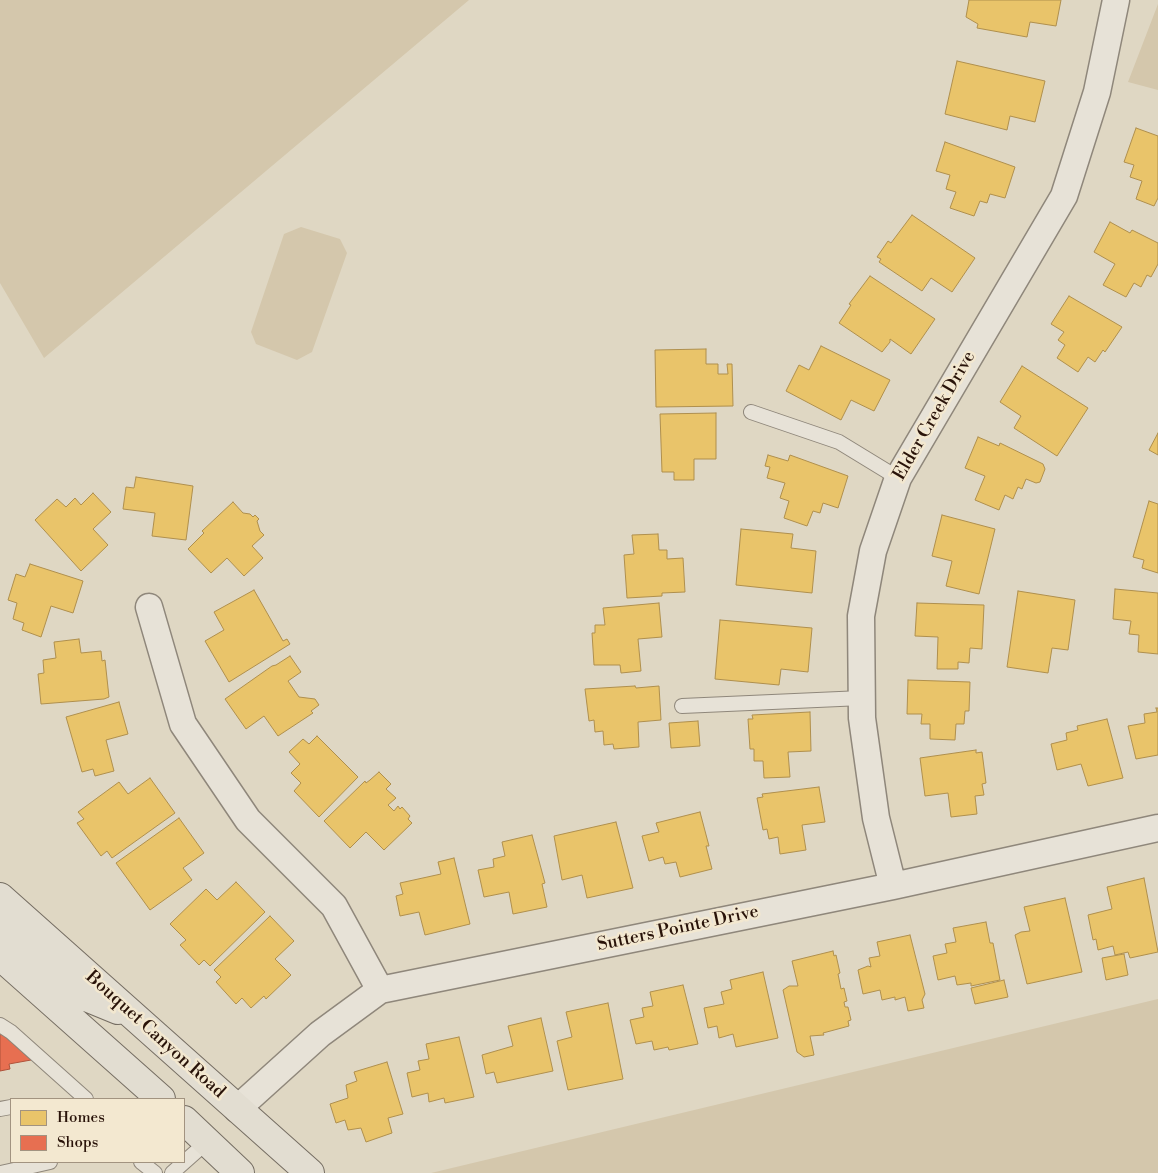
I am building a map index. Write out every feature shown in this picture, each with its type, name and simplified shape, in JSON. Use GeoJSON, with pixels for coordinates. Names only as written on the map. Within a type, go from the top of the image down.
{"type":"FeatureCollection","features":[{"type":"Feature","properties":{"kind":"main road","name":"Bouquet Canyon Road"},"geometry":{"type":"LineString","coordinates":[[0,897],[310,1173]]}},
{"type":"Feature","properties":{"kind":"main road"},"geometry":{"type":"LineString","coordinates":[[0,925],[78,994],[135,1017]]}},
{"type":"Feature","properties":{"kind":"main road"},"geometry":{"type":"LineString","coordinates":[[0,956],[160,1098]]}},
{"type":"Feature","properties":{"kind":"main road"},"geometry":{"type":"LineString","coordinates":[[208,1141],[237,1109]]}},
{"type":"Feature","properties":{"kind":"main road"},"geometry":{"type":"LineString","coordinates":[[185,1121],[240,1173]]}},
{"type":"Feature","properties":{"kind":"street","name":"Elder Creek Drive"},"geometry":{"type":"LineString","coordinates":[[893,886],[876,818],[862,718],[861,616],[873,551],[898,478],[1064,196],[1097,92],[1116,0]]}},
{"type":"Feature","properties":{"kind":"street"},"geometry":{"type":"LineString","coordinates":[[149,606],[183,724],[248,820],[334,906],[380,990]]}},
{"type":"Feature","properties":{"kind":"street","name":"Sutters Pointe Drive"},"geometry":{"type":"LineString","coordinates":[[237,1109],[320,1034],[380,990],[893,886],[1158,828]]}},
{"type":"Feature","properties":{"kind":"lane"},"geometry":{"type":"LineString","coordinates":[[751,412],[839,442],[898,478]]}},
{"type":"Feature","properties":{"kind":"lane"},"geometry":{"type":"LineString","coordinates":[[682,706],[862,698]]}},
{"type":"Feature","properties":{"kind":"lane"},"geometry":{"type":"LineString","coordinates":[[0,1025],[11,1032],[85,1098]]}},
{"type":"Feature","properties":{"kind":"lane"},"geometry":{"type":"LineString","coordinates":[[185,1161],[208,1141]]}},
{"type":"Feature","properties":{"kind":"lane"},"geometry":{"type":"LineString","coordinates":[[1,1173],[46,1163]]}},
{"type":"Feature","properties":{"kind":"lane"},"geometry":{"type":"LineString","coordinates":[[142,1163],[155,1173]]}},
{"type":"Feature","properties":{"kind":"lane"},"geometry":{"type":"LineString","coordinates":[[172,1173],[183,1163]]}},
{"type":"Feature","properties":{"kind":"shaded area"},"geometry":{"type":"Polygon","coordinates":[[[0,0],[469,0],[44,358],[0,283],[0,0]]]}},
{"type":"Feature","properties":{"kind":"shaded area"},"geometry":{"type":"Polygon","coordinates":[[[1158,4],[1158,90],[1128,82],[1158,4]]]}},
{"type":"Feature","properties":{"kind":"shaded area"},"geometry":{"type":"Polygon","coordinates":[[[301,227],[340,239],[347,253],[312,352],[297,360],[256,344],[251,332],[284,234],[301,227]]]}},
{"type":"Feature","properties":{"kind":"shaded area"},"geometry":{"type":"Polygon","coordinates":[[[1158,999],[1158,1173],[431,1173],[1158,999]]]}},
{"type":"Feature","properties":{"kind":"building: Homes"},"geometry":{"type":"Polygon","coordinates":[[[969,0],[1061,0],[1056,26],[1030,22],[1027,37],[977,28],[978,24],[966,17],[969,0]]]}},
{"type":"Feature","properties":{"kind":"building: Homes"},"geometry":{"type":"Polygon","coordinates":[[[957,61],[1045,81],[1035,122],[1010,116],[1007,130],[945,114],[957,61]]]}},
{"type":"Feature","properties":{"kind":"building: Homes"},"geometry":{"type":"Polygon","coordinates":[[[1136,128],[1158,136],[1158,198],[1154,206],[1136,199],[1142,181],[1130,177],[1134,165],[1124,162],[1136,128]]]}},
{"type":"Feature","properties":{"kind":"building: Homes"},"geometry":{"type":"Polygon","coordinates":[[[945,142],[1015,167],[1005,198],[990,194],[987,203],[980,201],[974,216],[950,208],[956,192],[946,189],[950,175],[936,171],[945,142]]]}},
{"type":"Feature","properties":{"kind":"building: Homes"},"geometry":{"type":"Polygon","coordinates":[[[912,215],[975,258],[952,292],[931,278],[922,291],[879,262],[881,259],[877,257],[888,241],[891,243],[912,215]]]}},
{"type":"Feature","properties":{"kind":"building: Homes"},"geometry":{"type":"Polygon","coordinates":[[[1110,222],[1130,233],[1132,230],[1158,243],[1158,264],[1151,277],[1147,275],[1141,287],[1134,283],[1126,297],[1103,285],[1115,264],[1094,252],[1110,222]]]}},
{"type":"Feature","properties":{"kind":"building: Homes"},"geometry":{"type":"Polygon","coordinates":[[[870,276],[935,319],[911,354],[890,339],[890,342],[882,352],[839,323],[851,305],[849,304],[870,276]]]}},
{"type":"Feature","properties":{"kind":"building: Homes"},"geometry":{"type":"Polygon","coordinates":[[[1069,296],[1122,327],[1105,352],[1103,350],[1095,362],[1088,357],[1078,372],[1057,358],[1065,345],[1058,340],[1064,332],[1051,324],[1069,296]]]}},
{"type":"Feature","properties":{"kind":"building: Homes"},"geometry":{"type":"Polygon","coordinates":[[[821,346],[890,380],[874,411],[851,400],[841,420],[786,391],[799,365],[809,370],[821,346]]]}},
{"type":"Feature","properties":{"kind":"building: Homes"},"geometry":{"type":"Polygon","coordinates":[[[706,349],[706,364],[718,364],[718,374],[728,374],[727,364],[732,364],[733,406],[656,407],[655,350],[706,349]]]}},
{"type":"Feature","properties":{"kind":"building: Homes"},"geometry":{"type":"Polygon","coordinates":[[[1022,366],[1088,408],[1057,456],[1014,428],[1021,416],[1000,402],[1022,366]]]}},
{"type":"Feature","properties":{"kind":"building: Homes"},"geometry":{"type":"Polygon","coordinates":[[[716,413],[716,459],[694,459],[694,480],[674,480],[674,472],[662,472],[660,414],[716,413]]]}},
{"type":"Feature","properties":{"kind":"building: Homes"},"geometry":{"type":"Polygon","coordinates":[[[1158,433],[1158,455],[1149,450],[1158,433]]]}},
{"type":"Feature","properties":{"kind":"building: Homes"},"geometry":{"type":"Polygon","coordinates":[[[978,437],[999,446],[1000,443],[1043,464],[1045,469],[1040,482],[1036,483],[1026,479],[1022,489],[1018,487],[1013,499],[1005,495],[999,510],[975,500],[985,476],[965,468],[978,437]]]}},
{"type":"Feature","properties":{"kind":"building: Homes"},"geometry":{"type":"Polygon","coordinates":[[[768,455],[788,461],[790,455],[848,476],[838,508],[823,503],[820,513],[813,511],[807,526],[784,518],[789,501],[780,498],[785,483],[767,478],[770,467],[765,466],[768,455]]]}},
{"type":"Feature","properties":{"kind":"building: Homes"},"geometry":{"type":"Polygon","coordinates":[[[136,477],[193,486],[186,540],[152,536],[155,513],[123,509],[126,487],[134,488],[136,477]]]}},
{"type":"Feature","properties":{"kind":"building: Homes"},"geometry":{"type":"Polygon","coordinates":[[[93,493],[111,512],[93,529],[108,545],[81,571],[35,520],[57,499],[66,507],[75,498],[81,505],[93,493]]]}},
{"type":"Feature","properties":{"kind":"building: Homes"},"geometry":{"type":"Polygon","coordinates":[[[1149,501],[1158,504],[1158,573],[1142,568],[1144,560],[1133,557],[1149,501]]]}},
{"type":"Feature","properties":{"kind":"building: Homes"},"geometry":{"type":"Polygon","coordinates":[[[233,502],[243,513],[250,514],[253,517],[255,515],[259,519],[257,521],[260,531],[264,535],[252,546],[263,558],[244,576],[227,558],[211,573],[188,549],[204,533],[202,531],[233,502]]]}},
{"type":"Feature","properties":{"kind":"building: Homes"},"geometry":{"type":"Polygon","coordinates":[[[942,515],[995,529],[979,594],[946,586],[952,561],[932,556],[942,515]]]}},
{"type":"Feature","properties":{"kind":"building: Homes"},"geometry":{"type":"Polygon","coordinates":[[[741,529],[793,534],[791,548],[816,551],[812,593],[736,585],[741,529]]]}},
{"type":"Feature","properties":{"kind":"building: Homes"},"geometry":{"type":"Polygon","coordinates":[[[658,534],[659,550],[667,550],[667,559],[683,558],[685,592],[662,593],[662,596],[627,598],[624,555],[634,554],[632,535],[658,534]]]}},
{"type":"Feature","properties":{"kind":"building: Homes"},"geometry":{"type":"Polygon","coordinates":[[[30,564],[83,581],[73,613],[51,606],[41,637],[22,630],[24,623],[13,619],[17,603],[8,600],[16,574],[25,577],[30,564]]]}},
{"type":"Feature","properties":{"kind":"building: Homes"},"geometry":{"type":"Polygon","coordinates":[[[1115,589],[1158,593],[1158,654],[1138,652],[1139,635],[1129,634],[1131,621],[1113,619],[1115,589]]]}},
{"type":"Feature","properties":{"kind":"building: Homes"},"geometry":{"type":"Polygon","coordinates":[[[254,590],[283,641],[287,639],[290,644],[229,682],[205,641],[224,630],[214,612],[254,590]]]}},
{"type":"Feature","properties":{"kind":"building: Homes"},"geometry":{"type":"Polygon","coordinates":[[[1018,591],[1075,600],[1068,650],[1052,648],[1048,673],[1007,667],[1018,591]]]}},
{"type":"Feature","properties":{"kind":"building: Homes"},"geometry":{"type":"Polygon","coordinates":[[[659,603],[662,637],[638,639],[641,671],[621,673],[620,665],[594,665],[592,633],[595,633],[595,625],[605,625],[603,608],[659,603]]]}},
{"type":"Feature","properties":{"kind":"building: Homes"},"geometry":{"type":"Polygon","coordinates":[[[917,603],[984,605],[982,649],[970,648],[969,663],[958,662],[958,669],[937,669],[938,637],[915,636],[917,603]]]}},
{"type":"Feature","properties":{"kind":"building: Homes"},"geometry":{"type":"Polygon","coordinates":[[[720,620],[812,628],[808,672],[781,669],[779,685],[715,679],[720,620]]]}},
{"type":"Feature","properties":{"kind":"building: Homes"},"geometry":{"type":"Polygon","coordinates":[[[79,639],[81,653],[101,651],[102,661],[105,660],[109,697],[41,704],[38,674],[44,673],[43,660],[56,658],[54,642],[79,639]]]}},
{"type":"Feature","properties":{"kind":"building: Homes"},"geometry":{"type":"Polygon","coordinates":[[[290,656],[301,672],[288,681],[299,697],[315,699],[319,705],[311,711],[313,713],[278,736],[264,716],[246,729],[225,699],[272,666],[290,656]]]}},
{"type":"Feature","properties":{"kind":"building: Homes"},"geometry":{"type":"Polygon","coordinates":[[[908,680],[970,682],[969,711],[965,711],[964,724],[956,724],[955,740],[930,739],[930,724],[921,724],[922,714],[907,714],[908,680]]]}},
{"type":"Feature","properties":{"kind":"building: Homes"},"geometry":{"type":"Polygon","coordinates":[[[635,686],[636,688],[659,686],[661,720],[638,722],[639,747],[614,749],[613,744],[604,745],[603,731],[595,732],[594,720],[589,721],[585,689],[635,686]]]}},
{"type":"Feature","properties":{"kind":"building: Homes"},"geometry":{"type":"Polygon","coordinates":[[[119,702],[128,734],[106,740],[114,771],[95,776],[93,769],[82,772],[66,717],[119,702]]]}},
{"type":"Feature","properties":{"kind":"building: Homes"},"geometry":{"type":"Polygon","coordinates":[[[1156,708],[1158,708],[1158,755],[1136,759],[1128,726],[1145,723],[1144,714],[1157,712],[1156,708]]]}},
{"type":"Feature","properties":{"kind":"building: Homes"},"geometry":{"type":"Polygon","coordinates":[[[810,712],[811,751],[788,752],[790,777],[764,778],[763,761],[754,761],[754,749],[750,749],[748,719],[753,719],[752,715],[810,712]]]}},
{"type":"Feature","properties":{"kind":"building: Homes"},"geometry":{"type":"Polygon","coordinates":[[[1107,719],[1123,778],[1088,786],[1081,764],[1057,770],[1051,744],[1067,740],[1066,733],[1078,730],[1077,726],[1107,719]]]}},
{"type":"Feature","properties":{"kind":"building: Homes"},"geometry":{"type":"Polygon","coordinates":[[[698,721],[700,746],[671,748],[669,723],[698,721]]]}},
{"type":"Feature","properties":{"kind":"building: Homes"},"geometry":{"type":"Polygon","coordinates":[[[317,736],[358,777],[319,817],[294,791],[301,783],[291,773],[300,764],[289,752],[303,739],[309,744],[317,736]]]}},
{"type":"Feature","properties":{"kind":"building: Homes"},"geometry":{"type":"Polygon","coordinates":[[[976,750],[976,753],[982,752],[986,783],[982,784],[984,795],[975,796],[977,814],[951,817],[948,793],[925,796],[920,758],[976,750]]]}},
{"type":"Feature","properties":{"kind":"building: Homes"},"geometry":{"type":"Polygon","coordinates":[[[379,772],[391,784],[386,789],[396,798],[388,805],[394,811],[398,806],[400,809],[402,807],[410,816],[408,819],[412,823],[384,850],[366,832],[350,848],[324,821],[365,781],[366,783],[379,772]]]}},
{"type":"Feature","properties":{"kind":"building: Homes"},"geometry":{"type":"Polygon","coordinates":[[[150,778],[175,813],[112,858],[107,851],[101,856],[77,823],[84,819],[78,812],[119,782],[128,794],[150,778]]]}},
{"type":"Feature","properties":{"kind":"building: Homes"},"geometry":{"type":"Polygon","coordinates":[[[819,787],[825,822],[802,825],[806,850],[780,854],[778,837],[769,839],[767,829],[763,830],[757,798],[763,797],[762,794],[819,787]]]}},
{"type":"Feature","properties":{"kind":"building: Homes"},"geometry":{"type":"Polygon","coordinates":[[[700,812],[709,846],[706,846],[712,869],[680,877],[676,862],[665,864],[663,857],[649,861],[642,836],[659,832],[656,823],[700,812]]]}},
{"type":"Feature","properties":{"kind":"building: Homes"},"geometry":{"type":"Polygon","coordinates":[[[179,818],[204,853],[183,868],[192,880],[150,910],[116,863],[179,818]]]}},
{"type":"Feature","properties":{"kind":"building: Homes"},"geometry":{"type":"Polygon","coordinates":[[[616,822],[633,888],[587,898],[582,875],[562,880],[554,836],[616,822]]]}},
{"type":"Feature","properties":{"kind":"building: Homes"},"geometry":{"type":"Polygon","coordinates":[[[532,835],[545,883],[542,884],[547,907],[513,914],[509,892],[484,897],[478,870],[494,867],[493,859],[505,856],[502,842],[532,835]]]}},
{"type":"Feature","properties":{"kind":"building: Homes"},"geometry":{"type":"Polygon","coordinates":[[[454,858],[470,924],[425,935],[419,912],[400,916],[396,896],[403,894],[400,883],[441,874],[438,862],[454,858]]]}},
{"type":"Feature","properties":{"kind":"building: Homes"},"geometry":{"type":"Polygon","coordinates":[[[1144,878],[1158,952],[1130,958],[1128,952],[1115,955],[1113,946],[1098,950],[1096,939],[1093,940],[1088,915],[1112,909],[1107,887],[1144,878]]]}},
{"type":"Feature","properties":{"kind":"building: Homes"},"geometry":{"type":"Polygon","coordinates":[[[236,882],[265,912],[210,966],[204,960],[199,965],[180,945],[186,940],[170,924],[206,889],[217,900],[236,882]]]}},
{"type":"Feature","properties":{"kind":"building: Homes"},"geometry":{"type":"Polygon","coordinates":[[[1065,898],[1082,972],[1027,984],[1015,935],[1030,931],[1024,907],[1065,898]]]}},
{"type":"Feature","properties":{"kind":"building: Homes"},"geometry":{"type":"Polygon","coordinates":[[[270,916],[294,941],[275,959],[291,975],[266,999],[264,996],[251,1008],[242,998],[236,1004],[216,982],[221,977],[214,970],[270,916]]]}},
{"type":"Feature","properties":{"kind":"building: Homes"},"geometry":{"type":"Polygon","coordinates":[[[986,922],[990,943],[993,943],[1000,980],[971,986],[971,983],[957,985],[955,976],[938,980],[933,956],[947,953],[945,944],[956,942],[953,928],[986,922]]]}},
{"type":"Feature","properties":{"kind":"building: Homes"},"geometry":{"type":"Polygon","coordinates":[[[910,935],[925,994],[922,1000],[924,1008],[908,1011],[905,997],[895,1000],[895,997],[882,1000],[880,990],[863,994],[858,970],[868,966],[871,967],[869,958],[880,956],[877,942],[910,935]]]}},
{"type":"Feature","properties":{"kind":"building: Homes"},"geometry":{"type":"Polygon","coordinates":[[[833,951],[834,956],[836,955],[840,973],[838,974],[841,989],[844,988],[847,1001],[844,1002],[845,1007],[848,1007],[851,1020],[848,1021],[849,1026],[823,1033],[824,1035],[810,1036],[814,1055],[804,1057],[797,1052],[783,990],[789,986],[798,986],[792,961],[833,951]]]}},
{"type":"Feature","properties":{"kind":"building: Homes"},"geometry":{"type":"Polygon","coordinates":[[[1124,954],[1128,975],[1106,980],[1102,958],[1124,954]]]}},
{"type":"Feature","properties":{"kind":"building: Homes"},"geometry":{"type":"Polygon","coordinates":[[[763,972],[778,1038],[736,1047],[733,1034],[719,1038],[717,1026],[708,1028],[704,1008],[724,1004],[721,992],[732,989],[730,980],[763,972]]]}},
{"type":"Feature","properties":{"kind":"building: Homes"},"geometry":{"type":"Polygon","coordinates":[[[1004,980],[1008,997],[975,1004],[971,988],[1004,980]]]}},
{"type":"Feature","properties":{"kind":"building: Homes"},"geometry":{"type":"Polygon","coordinates":[[[683,985],[698,1044],[669,1050],[668,1047],[654,1050],[652,1041],[636,1044],[630,1020],[644,1017],[642,1008],[653,1006],[650,992],[683,985]]]}},
{"type":"Feature","properties":{"kind":"building: Homes"},"geometry":{"type":"Polygon","coordinates":[[[608,1003],[623,1079],[568,1090],[557,1041],[572,1037],[566,1012],[608,1003]]]}},
{"type":"Feature","properties":{"kind":"building: Homes"},"geometry":{"type":"Polygon","coordinates":[[[541,1018],[553,1071],[497,1083],[494,1072],[486,1074],[482,1055],[513,1046],[508,1026],[541,1018]]]}},
{"type":"Feature","properties":{"kind":"building: Homes"},"geometry":{"type":"Polygon","coordinates":[[[459,1037],[474,1097],[445,1103],[444,1098],[429,1102],[428,1093],[412,1097],[407,1073],[420,1070],[418,1061],[429,1059],[426,1044],[459,1037]]]}},
{"type":"Feature","properties":{"kind":"building: Homes"},"geometry":{"type":"Polygon","coordinates":[[[387,1062],[403,1114],[388,1118],[392,1133],[366,1142],[361,1128],[348,1130],[345,1120],[336,1123],[330,1104],[348,1098],[346,1085],[357,1081],[354,1072],[387,1062]]]}},
{"type":"Feature","properties":{"kind":"building: Shops"},"geometry":{"type":"Polygon","coordinates":[[[0,1032],[31,1060],[9,1064],[10,1069],[0,1071],[0,1032]]]}}]}
